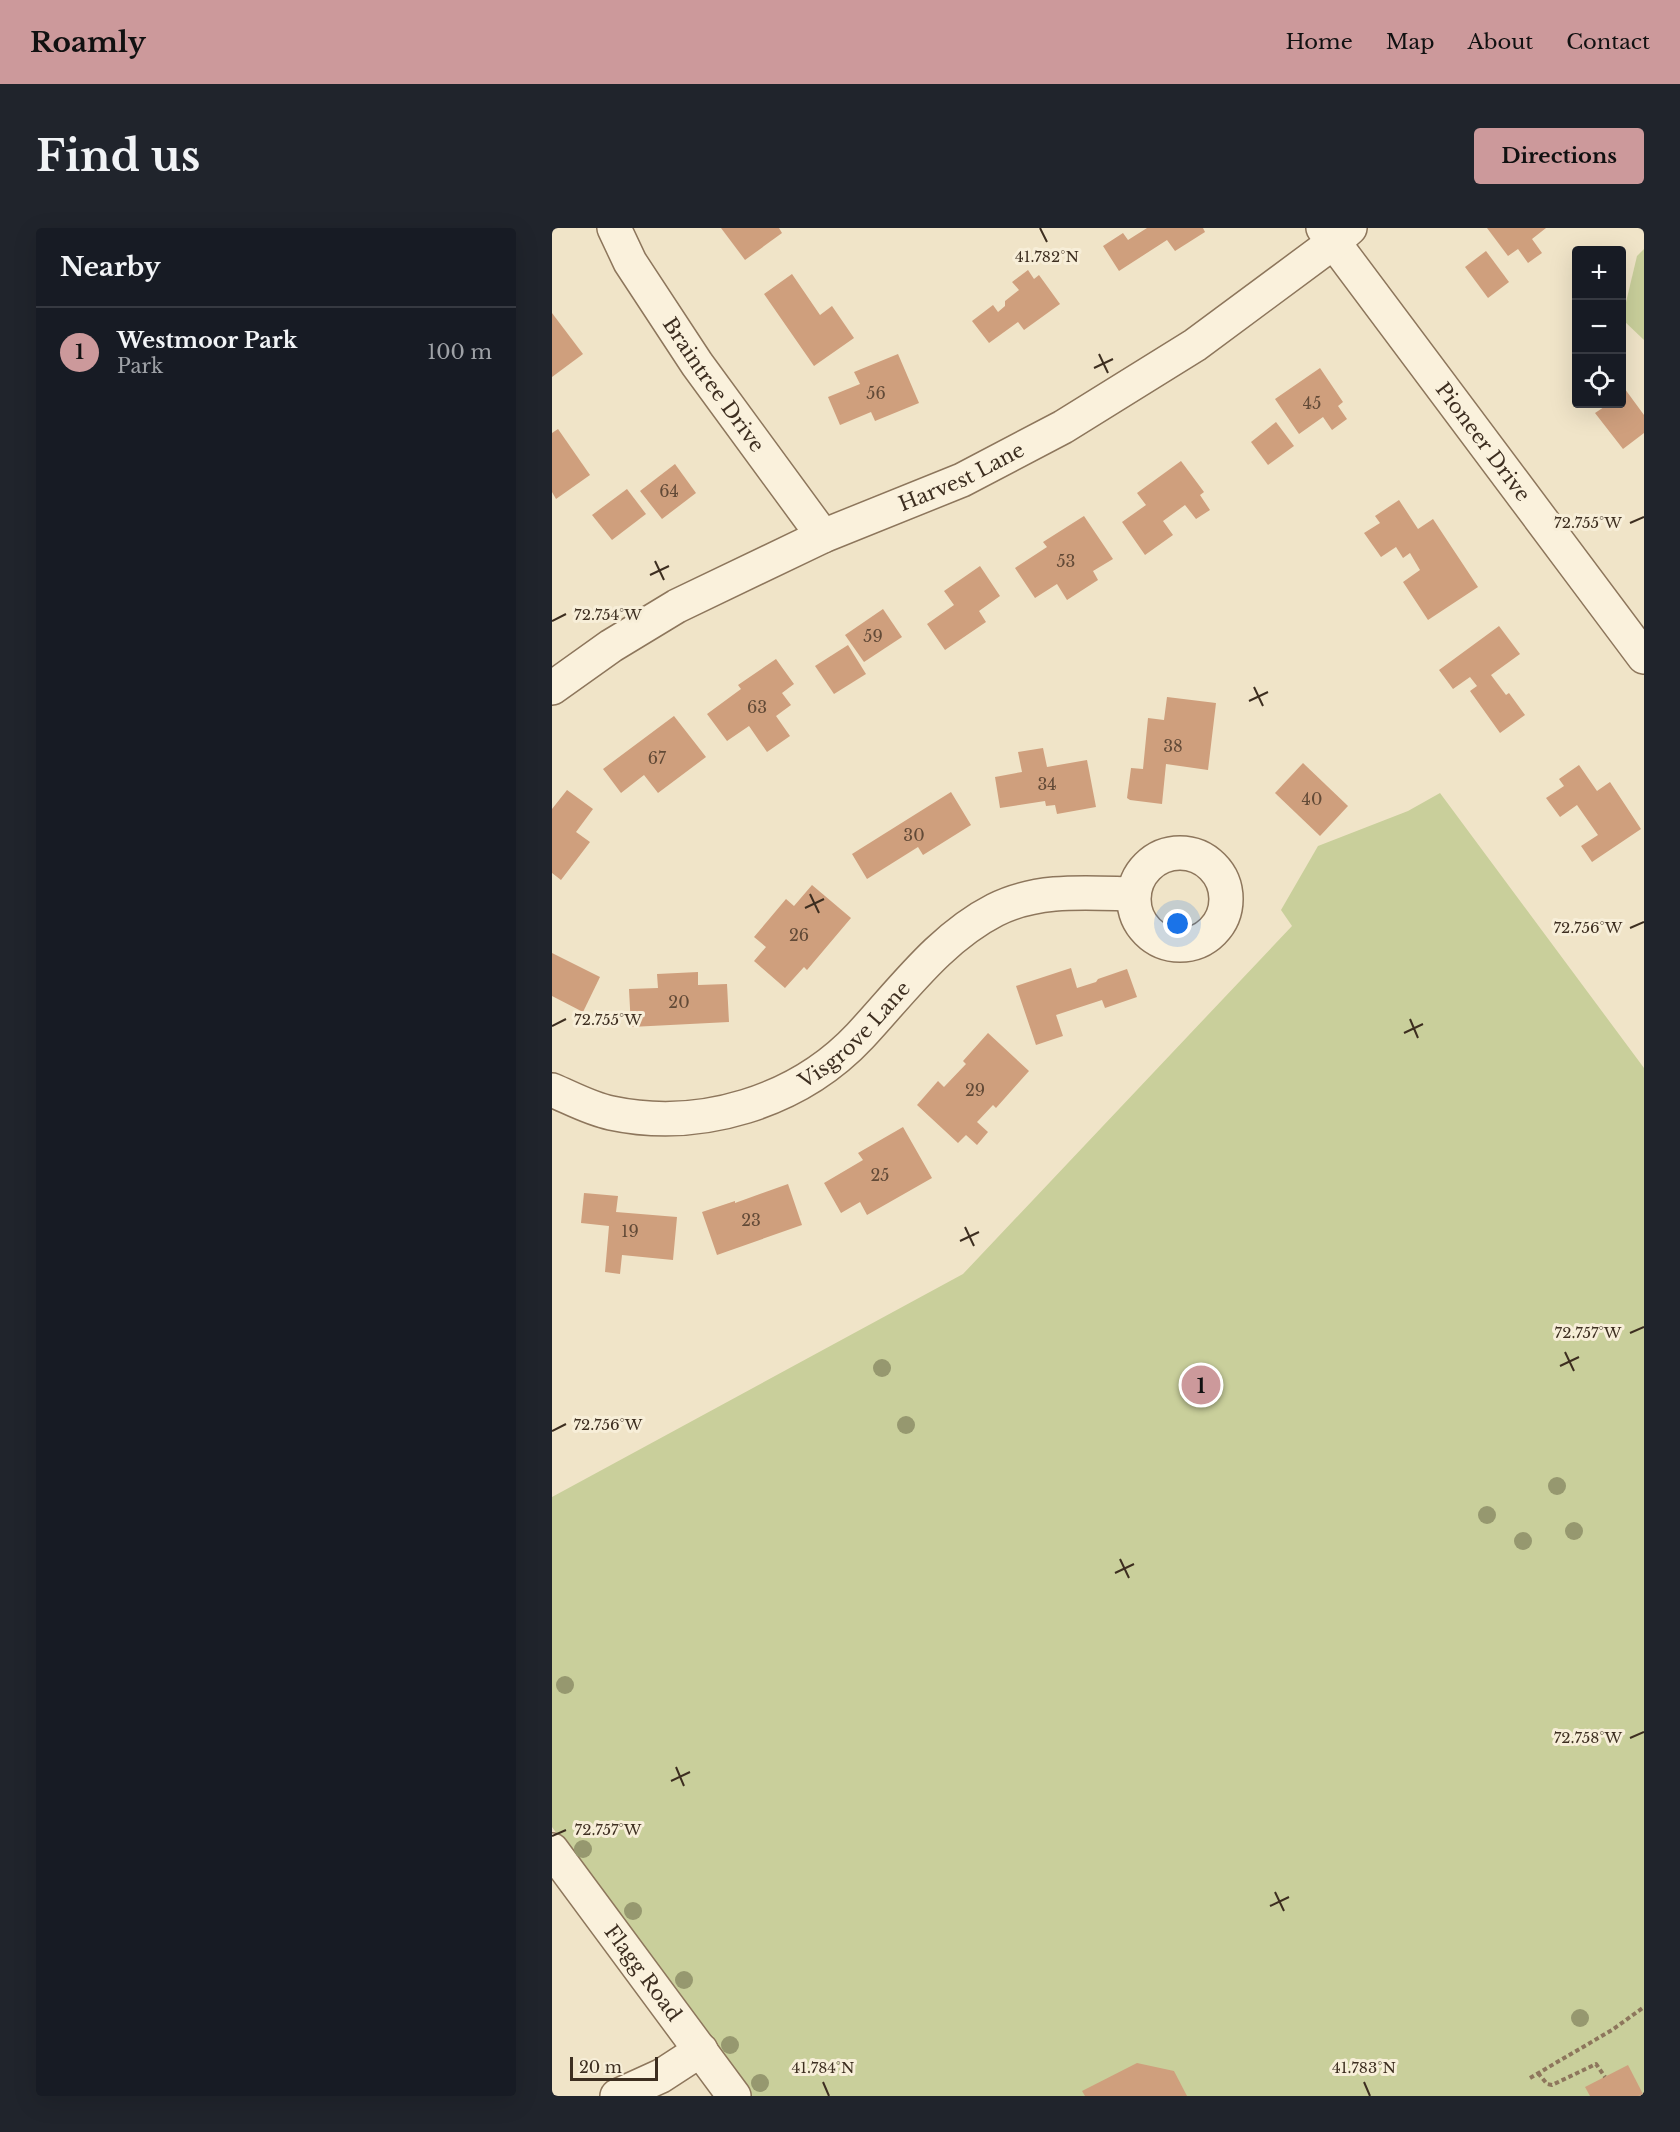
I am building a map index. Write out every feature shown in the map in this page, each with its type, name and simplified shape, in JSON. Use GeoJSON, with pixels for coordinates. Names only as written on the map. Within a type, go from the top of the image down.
{"type":"FeatureCollection","features":[{"type":"Feature","properties":{"kind":"street","name":"Braintree Drive"},"geometry":{"type":"LineString","coordinates":[[614,228],[630,262],[697,364],[823,536]]}},
{"type":"Feature","properties":{"kind":"street","name":"Harvest Lane"},"geometry":{"type":"LineString","coordinates":[[552,688],[611,646],[677,606],[823,536],[962,480],[1063,427],[1195,345],[1336,233]]}},
{"type":"Feature","properties":{"kind":"street","name":"Pioneer Drive"},"geometry":{"type":"LineString","coordinates":[[1336,233],[1644,657]]}},
{"type":"Feature","properties":{"kind":"street","name":"Visgrove Lane"},"geometry":{"type":"LineString","coordinates":[[552,1090],[609,1113],[654,1120],[700,1117],[742,1108],[785,1092],[825,1069],[858,1038],[928,961],[972,923],[998,908],[1057,893],[1134,894]]}},
{"type":"Feature","properties":{"kind":"street","name":"Flagg Road"},"geometry":{"type":"LineString","coordinates":[[552,1850],[734,2096]]}},
{"type":"Feature","properties":{"kind":"street"},"geometry":{"type":"LineString","coordinates":[[617,2096],[661,2076],[701,2050]]}},
{"type":"Feature","properties":{"kind":"path"},"geometry":{"type":"LineString","coordinates":[[1530,2078],[1612,2030],[1644,2007]]}},
{"type":"Feature","properties":{"kind":"path"},"geometry":{"type":"LineString","coordinates":[[1538,2073],[1547,2084],[1552,2085],[1596,2064],[1605,2077]]}},
{"type":"Feature","properties":{"kind":"green space"},"geometry":{"type":"Polygon","coordinates":[[[1644,249],[1644,340],[1626,323],[1626,302],[1637,256],[1644,249]]]}},
{"type":"Feature","properties":{"kind":"green space"},"geometry":{"type":"Polygon","coordinates":[[[1440,793],[1644,1068],[1644,2096],[747,2096],[552,1827],[552,1497],[963,1274],[1292,926],[1281,910],[1318,846],[1408,811],[1440,793]]]}},
{"type":"Feature","properties":{"kind":"building"},"geometry":{"type":"Polygon","coordinates":[[[721,228],[779,228],[782,233],[745,260],[721,228]]]}},
{"type":"Feature","properties":{"kind":"building"},"geometry":{"type":"Polygon","coordinates":[[[1147,228],[1203,228],[1205,232],[1175,251],[1167,240],[1119,271],[1103,246],[1123,233],[1128,240],[1147,228]]]}},
{"type":"Feature","properties":{"kind":"building"},"geometry":{"type":"Polygon","coordinates":[[[1487,228],[1546,228],[1532,239],[1542,253],[1528,263],[1518,249],[1508,256],[1487,228]]]}},
{"type":"Feature","properties":{"kind":"building"},"geometry":{"type":"Polygon","coordinates":[[[1486,251],[1509,282],[1488,298],[1465,267],[1486,251]]]}},
{"type":"Feature","properties":{"kind":"building"},"geometry":{"type":"Polygon","coordinates":[[[1028,270],[1034,279],[1039,275],[1060,304],[1024,330],[1018,322],[989,343],[972,321],[993,305],[998,312],[1005,306],[1005,301],[1019,290],[1012,282],[1028,270]]]}},
{"type":"Feature","properties":{"kind":"building"},"geometry":{"type":"Polygon","coordinates":[[[792,274],[820,315],[832,306],[854,338],[814,366],[764,294],[792,274]]]}},
{"type":"Feature","properties":{"kind":"building"},"geometry":{"type":"Polygon","coordinates":[[[552,313],[583,354],[552,377],[552,313]]]}},
{"type":"Feature","properties":{"kind":"building"},"geometry":{"type":"Polygon","coordinates":[[[898,354],[919,403],[875,421],[871,412],[840,425],[828,397],[860,384],[854,372],[898,354]]]}},
{"type":"Feature","properties":{"kind":"building"},"geometry":{"type":"Polygon","coordinates":[[[1320,368],[1343,402],[1338,406],[1347,419],[1332,430],[1323,417],[1299,434],[1275,399],[1320,368]]]}},
{"type":"Feature","properties":{"kind":"building"},"geometry":{"type":"Polygon","coordinates":[[[1626,390],[1644,415],[1644,433],[1623,449],[1595,413],[1602,408],[1626,408],[1626,390]]]}},
{"type":"Feature","properties":{"kind":"building"},"geometry":{"type":"Polygon","coordinates":[[[1276,422],[1294,446],[1268,465],[1251,442],[1276,422]]]}},
{"type":"Feature","properties":{"kind":"building"},"geometry":{"type":"Polygon","coordinates":[[[558,429],[590,475],[556,499],[552,492],[552,433],[558,429]]]}},
{"type":"Feature","properties":{"kind":"building"},"geometry":{"type":"Polygon","coordinates":[[[1181,461],[1204,492],[1200,495],[1210,510],[1196,519],[1185,505],[1163,521],[1173,535],[1145,555],[1122,522],[1146,505],[1137,493],[1181,461]]]}},
{"type":"Feature","properties":{"kind":"building"},"geometry":{"type":"Polygon","coordinates":[[[675,464],[696,493],[662,519],[640,491],[675,464]]]}},
{"type":"Feature","properties":{"kind":"building"},"geometry":{"type":"Polygon","coordinates":[[[627,489],[646,514],[612,540],[592,515],[627,489]]]}},
{"type":"Feature","properties":{"kind":"building"},"geometry":{"type":"Polygon","coordinates":[[[1399,500],[1418,529],[1433,519],[1478,587],[1428,620],[1403,582],[1420,570],[1410,553],[1403,558],[1396,547],[1381,557],[1364,533],[1380,523],[1375,516],[1399,500]]]}},
{"type":"Feature","properties":{"kind":"building"},"geometry":{"type":"Polygon","coordinates":[[[1084,516],[1113,559],[1093,571],[1098,580],[1067,600],[1057,584],[1035,598],[1015,568],[1047,547],[1043,542],[1084,516]]]}},
{"type":"Feature","properties":{"kind":"building"},"geometry":{"type":"Polygon","coordinates":[[[980,566],[1000,596],[979,611],[986,622],[945,650],[927,624],[954,605],[944,591],[980,566]]]}},
{"type":"Feature","properties":{"kind":"building"},"geometry":{"type":"Polygon","coordinates":[[[883,609],[902,637],[864,662],[845,635],[883,609]]]}},
{"type":"Feature","properties":{"kind":"building"},"geometry":{"type":"Polygon","coordinates":[[[1499,626],[1520,654],[1491,675],[1506,695],[1509,693],[1525,715],[1500,733],[1470,691],[1477,686],[1470,677],[1453,689],[1439,670],[1499,626]]]}},
{"type":"Feature","properties":{"kind":"building"},"geometry":{"type":"Polygon","coordinates":[[[848,645],[866,674],[834,694],[815,666],[848,645]]]}},
{"type":"Feature","properties":{"kind":"building"},"geometry":{"type":"Polygon","coordinates":[[[776,659],[794,684],[782,693],[791,705],[776,716],[790,736],[767,752],[749,726],[727,741],[707,714],[741,689],[738,685],[776,659]]]}},
{"type":"Feature","properties":{"kind":"building"},"geometry":{"type":"Polygon","coordinates":[[[1167,697],[1216,703],[1208,770],[1166,764],[1162,804],[1130,800],[1127,798],[1131,768],[1143,769],[1148,718],[1164,720],[1167,697]]]}},
{"type":"Feature","properties":{"kind":"building"},"geometry":{"type":"Polygon","coordinates":[[[674,716],[706,757],[658,793],[644,775],[621,793],[603,769],[674,716]]]}},
{"type":"Feature","properties":{"kind":"building"},"geometry":{"type":"Polygon","coordinates":[[[1043,748],[1047,767],[1087,760],[1096,807],[1057,814],[1055,805],[1046,806],[1045,801],[1000,808],[995,777],[1022,772],[1018,752],[1043,748]]]}},
{"type":"Feature","properties":{"kind":"building"},"geometry":{"type":"Polygon","coordinates":[[[1303,763],[1348,806],[1320,836],[1275,793],[1303,763]]]}},
{"type":"Feature","properties":{"kind":"building"},"geometry":{"type":"Polygon","coordinates":[[[1579,765],[1597,791],[1610,782],[1641,829],[1592,862],[1581,846],[1598,835],[1577,805],[1560,817],[1546,798],[1564,786],[1559,779],[1579,765]]]}},
{"type":"Feature","properties":{"kind":"building"},"geometry":{"type":"Polygon","coordinates":[[[567,790],[593,809],[576,832],[590,842],[561,880],[552,873],[552,809],[567,790]]]}},
{"type":"Feature","properties":{"kind":"building"},"geometry":{"type":"Polygon","coordinates":[[[951,792],[971,825],[923,855],[918,847],[867,879],[852,854],[951,792]]]}},
{"type":"Feature","properties":{"kind":"building"},"geometry":{"type":"Polygon","coordinates":[[[812,885],[851,918],[807,970],[804,967],[785,988],[754,961],[766,947],[754,937],[786,899],[794,906],[812,885]]]}},
{"type":"Feature","properties":{"kind":"building"},"geometry":{"type":"Polygon","coordinates":[[[552,953],[600,977],[583,1012],[552,996],[552,953]]]}},
{"type":"Feature","properties":{"kind":"building"},"geometry":{"type":"Polygon","coordinates":[[[1071,968],[1077,988],[1127,969],[1137,997],[1105,1008],[1102,1000],[1056,1015],[1063,1036],[1036,1045],[1016,986],[1071,968]]]}},
{"type":"Feature","properties":{"kind":"building"},"geometry":{"type":"Polygon","coordinates":[[[698,972],[698,985],[727,984],[729,1022],[631,1027],[629,989],[658,988],[657,974],[698,972]]]}},
{"type":"Feature","properties":{"kind":"building"},"geometry":{"type":"Polygon","coordinates":[[[988,1033],[1029,1071],[996,1108],[993,1105],[977,1122],[988,1132],[977,1145],[966,1135],[958,1143],[917,1105],[938,1081],[944,1087],[966,1064],[963,1061],[988,1033]]]}},
{"type":"Feature","properties":{"kind":"building"},"geometry":{"type":"Polygon","coordinates":[[[903,1127],[932,1178],[867,1215],[860,1202],[841,1213],[824,1183],[863,1160],[858,1153],[903,1127]]]}},
{"type":"Feature","properties":{"kind":"building"},"geometry":{"type":"Polygon","coordinates":[[[788,1184],[802,1225],[717,1255],[702,1212],[788,1184]]]}},
{"type":"Feature","properties":{"kind":"building"},"geometry":{"type":"Polygon","coordinates":[[[584,1193],[618,1196],[616,1212],[677,1217],[673,1260],[622,1255],[620,1274],[605,1272],[609,1226],[581,1223],[584,1193]]]}},
{"type":"Feature","properties":{"kind":"building"},"geometry":{"type":"Polygon","coordinates":[[[1137,2063],[1174,2071],[1187,2096],[1085,2096],[1082,2091],[1137,2063]]]}},
{"type":"Feature","properties":{"kind":"building"},"geometry":{"type":"Polygon","coordinates":[[[1628,2065],[1644,2096],[1590,2096],[1585,2087],[1628,2065]]]}},
{"type":"Feature","properties":{"kind":"place","name":"Westmoor Park"},"geometry":{"type":"Point","coordinates":[1201,1385]}}]}
